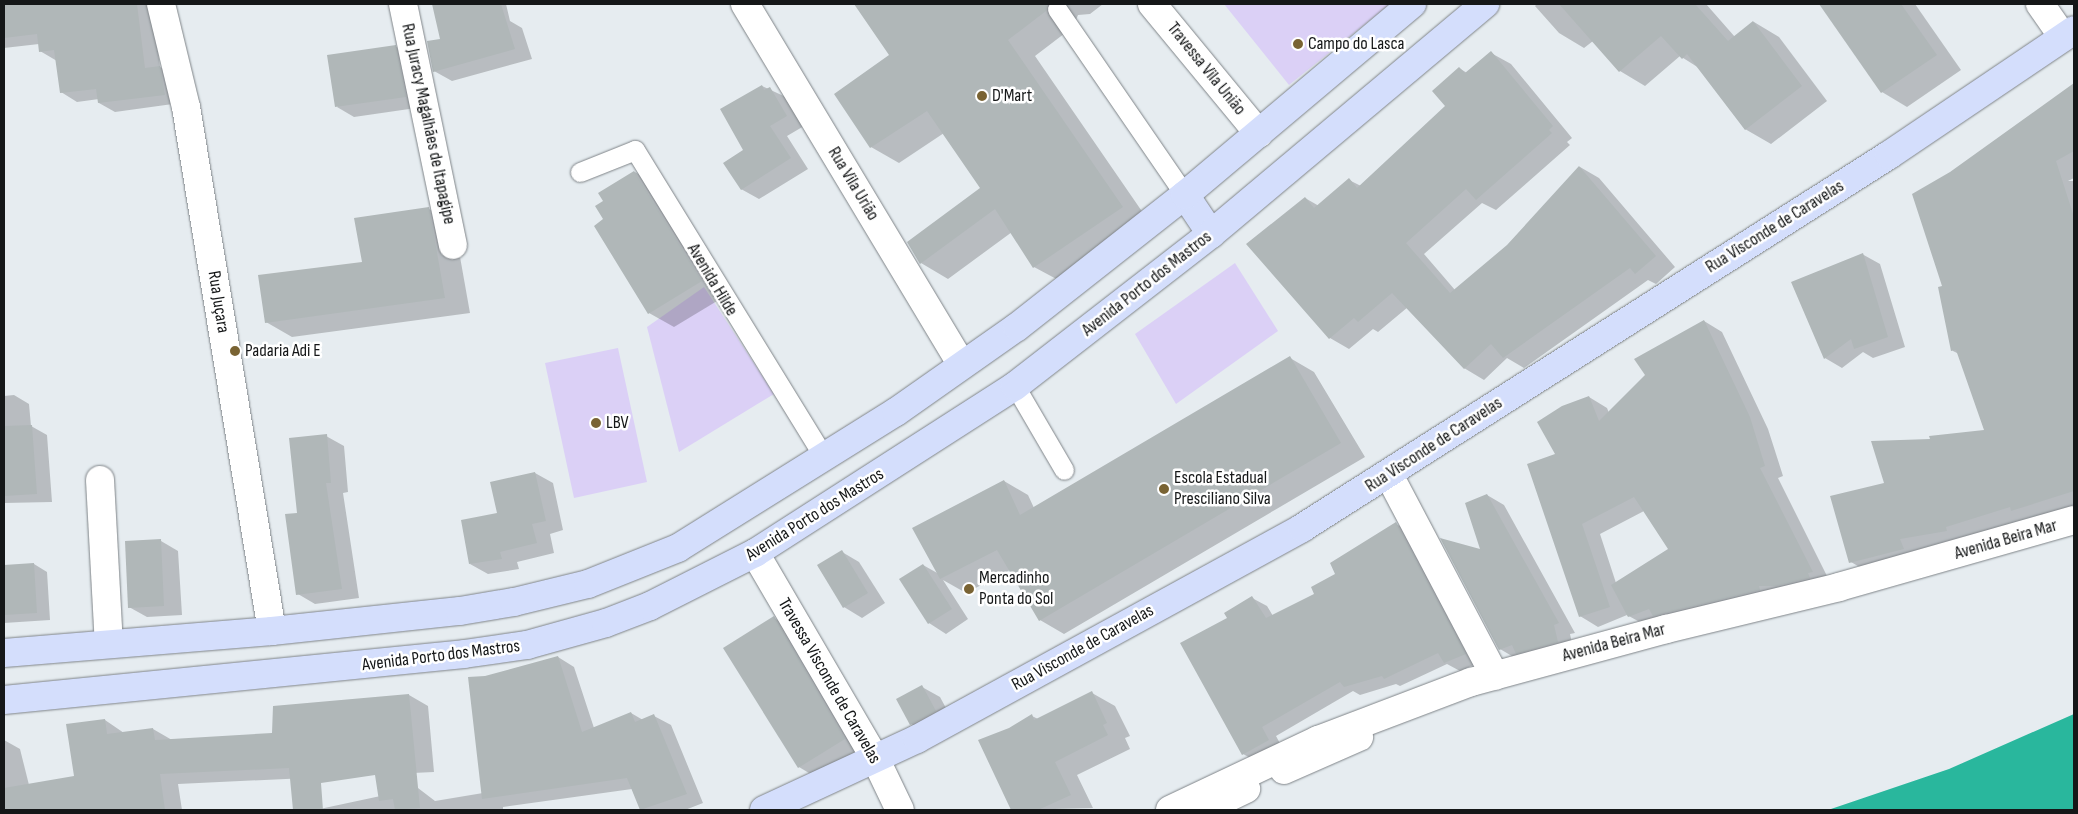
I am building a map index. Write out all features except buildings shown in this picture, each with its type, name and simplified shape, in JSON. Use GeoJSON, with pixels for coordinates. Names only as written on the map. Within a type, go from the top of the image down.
{"type":"FeatureCollection","features":[{"type":"Feature","properties":{"kind":"main road"},"geometry":{"type":"LineString","coordinates":[[4,653],[272,631],[460,611],[514,602],[588,584],[678,548],[824,457],[1017,327],[1185,196],[1412,4]]}},
{"type":"Feature","properties":{"kind":"main road","name":"Avenida Porto dos Mastros"},"geometry":{"type":"LineString","coordinates":[[4,700],[374,665],[527,645],[606,623],[650,606],[755,553],[1015,386],[1211,234],[1485,4]]}},
{"type":"Feature","properties":{"kind":"main road","name":"Rua Visconde de Caravelas"},"geometry":{"type":"LineString","coordinates":[[764,810],[876,760],[1302,528],[1389,475],[1889,155],[2068,33]]}},
{"type":"Feature","properties":{"kind":"main road"},"geometry":{"type":"LineString","coordinates":[[1185,196],[1211,234]]}},
{"type":"Feature","properties":{"kind":"street","name":"Rua Juçara"},"geometry":{"type":"LineString","coordinates":[[161,4],[186,107],[272,631]]}},
{"type":"Feature","properties":{"kind":"street","name":"Rua Juracy Magalhães de Itapagipe"},"geometry":{"type":"LineString","coordinates":[[403,4],[452,245]]}},
{"type":"Feature","properties":{"kind":"street","name":"Rua Vila Urião"},"geometry":{"type":"LineString","coordinates":[[744,4],[962,365]]}},
{"type":"Feature","properties":{"kind":"street","name":"Travessa Vila União"},"geometry":{"type":"LineString","coordinates":[[1152,4],[1259,134]]}},
{"type":"Feature","properties":{"kind":"street"},"geometry":{"type":"LineString","coordinates":[[2040,4],[2068,33]]}},
{"type":"Feature","properties":{"kind":"street"},"geometry":{"type":"LineString","coordinates":[[1389,475],[1494,676]]}},
{"type":"Feature","properties":{"kind":"street"},"geometry":{"type":"LineString","coordinates":[[100,480],[109,644]]}},
{"type":"Feature","properties":{"kind":"street","name":"Avenida Beira Mar"},"geometry":{"type":"LineString","coordinates":[[1170,810],[1318,740],[1494,676],[1666,629],[1839,587],[2074,520]]}},
{"type":"Feature","properties":{"kind":"street"},"geometry":{"type":"LineString","coordinates":[[1202,810],[1366,733],[1436,706],[2074,527]]}},
{"type":"Feature","properties":{"kind":"street","name":"Travessa Visconde de Caravelas"},"geometry":{"type":"LineString","coordinates":[[755,553],[876,760],[900,810]]}},
{"type":"Feature","properties":{"kind":"lane"},"geometry":{"type":"LineString","coordinates":[[1057,9],[1185,196]]}},
{"type":"Feature","properties":{"kind":"lane","name":"Avenida Hilde"},"geometry":{"type":"LineString","coordinates":[[580,172],[635,150],[824,457]]}},
{"type":"Feature","properties":{"kind":"lane"},"geometry":{"type":"LineString","coordinates":[[1015,386],[1064,470]]}},
{"type":"Feature","properties":{"kind":"shaded area","name":"Campo do Lasca"},"geometry":{"type":"Polygon","coordinates":[[[1224,4],[1390,4],[1289,85],[1224,4]]]}},
{"type":"Feature","properties":{"kind":"shaded area"},"geometry":{"type":"Polygon","coordinates":[[[1235,263],[1278,331],[1176,404],[1135,334],[1235,263]]]}},
{"type":"Feature","properties":{"kind":"shaded area"},"geometry":{"type":"Polygon","coordinates":[[[704,287],[774,394],[679,452],[647,327],[704,287]]]}},
{"type":"Feature","properties":{"kind":"shaded area","name":"LBV"},"geometry":{"type":"Polygon","coordinates":[[[618,348],[647,482],[574,498],[545,363],[618,348]]]}},
{"type":"Feature","properties":{"kind":"shaded area"},"geometry":{"type":"Polygon","coordinates":[[[2074,714],[2074,810],[1828,810],[1949,769],[2074,714]]]}},
{"type":"Feature","properties":{"kind":"place","name":"Campo do Lasca"},"geometry":{"type":"Point","coordinates":[1298,44]}},
{"type":"Feature","properties":{"kind":"place","name":"D'Mart"},"geometry":{"type":"Point","coordinates":[982,96]}},
{"type":"Feature","properties":{"kind":"place","name":"Padaria Adi E"},"geometry":{"type":"Point","coordinates":[235,351]}},
{"type":"Feature","properties":{"kind":"place","name":"LBV"},"geometry":{"type":"Point","coordinates":[596,423]}},
{"type":"Feature","properties":{"kind":"place","name":"Escola Estadual Presciliano Silva"},"geometry":{"type":"Point","coordinates":[1164,489]}},
{"type":"Feature","properties":{"kind":"place","name":"Mercadinho Ponta do Sol"},"geometry":{"type":"Point","coordinates":[969,589]}}]}
